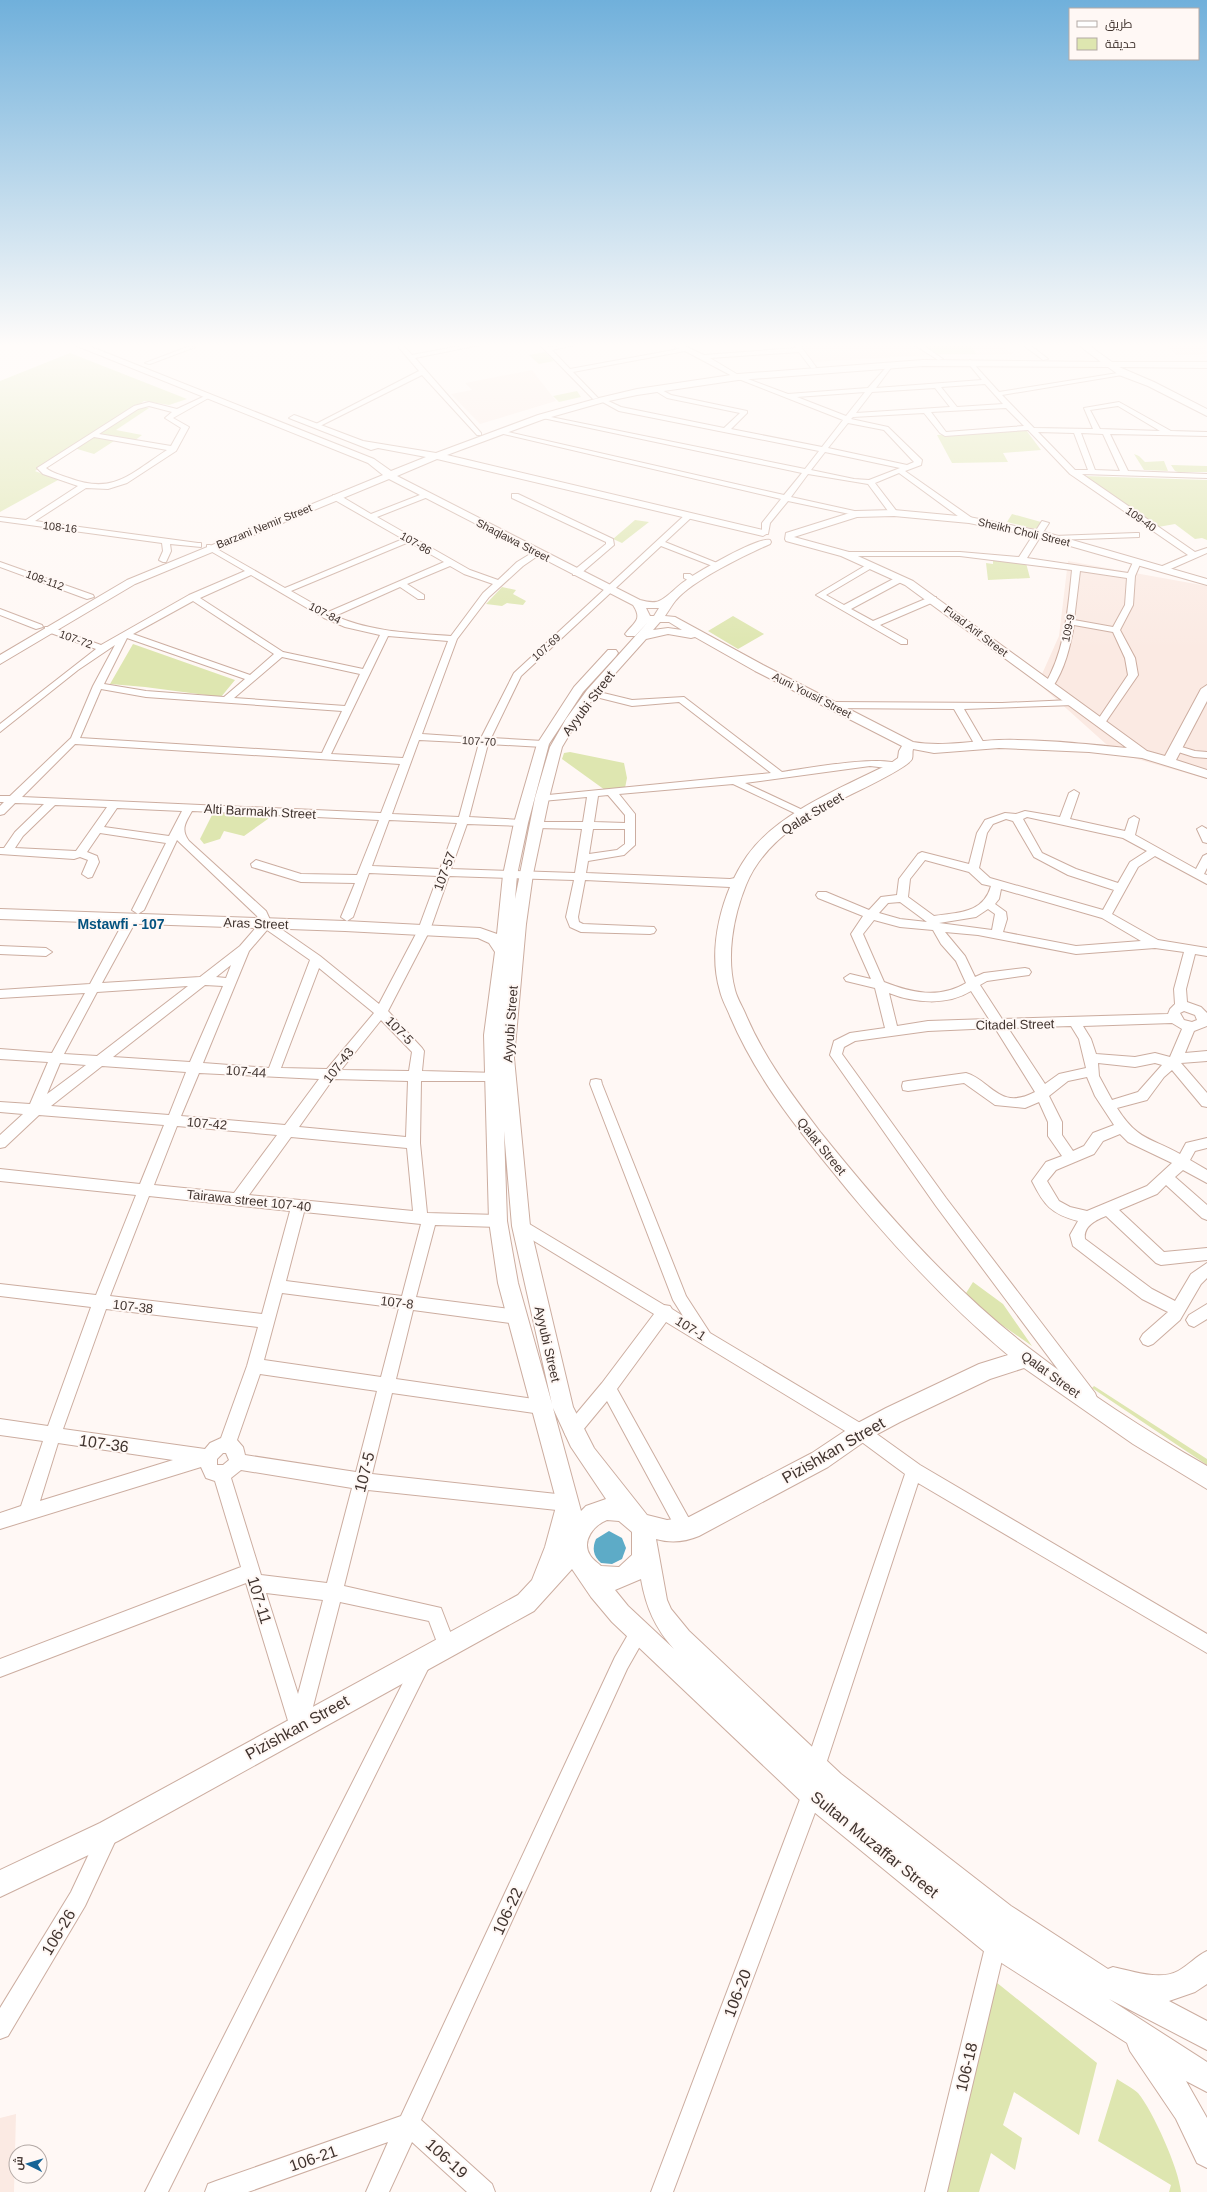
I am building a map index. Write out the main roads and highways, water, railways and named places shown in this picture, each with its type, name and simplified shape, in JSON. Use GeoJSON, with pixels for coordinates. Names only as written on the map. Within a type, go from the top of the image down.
{"type":"FeatureCollection","features":[{"type":"Feature","properties":{"kind":"main road"},"geometry":{"type":"LineString","coordinates":[[369,446],[394,462]]}},
{"type":"Feature","properties":{"kind":"main road"},"geometry":{"type":"LineString","coordinates":[[379,446],[426,457],[437,456],[478,465],[690,516],[765,536],[782,543],[785,534],[765,536],[748,549],[690,578],[664,604],[648,606],[628,597]]}},
{"type":"Feature","properties":{"kind":"main road"},"geometry":{"type":"LineString","coordinates":[[402,446],[418,446]]}},
{"type":"Feature","properties":{"kind":"main road","name":"Barzani Nemir Street"},"geometry":{"type":"LineString","coordinates":[[0,651],[131,582],[210,547],[336,497],[387,473],[454,446]]}},
{"type":"Feature","properties":{"kind":"main road","name":"Barzani Nemir Street"},"geometry":{"type":"LineString","coordinates":[[437,456],[458,446]]}},
{"type":"Feature","properties":{"kind":"main road"},"geometry":{"type":"LineString","coordinates":[[467,446],[466,454],[478,465]]}},
{"type":"Feature","properties":{"kind":"main road"},"geometry":{"type":"LineString","coordinates":[[336,447],[371,461],[394,462]]}},
{"type":"Feature","properties":{"kind":"main road"},"geometry":{"type":"LineString","coordinates":[[336,447],[361,467]]}},
{"type":"Feature","properties":{"kind":"main road","name":"Barzani Nemir Street"},"geometry":{"type":"LineString","coordinates":[[0,660],[90,597],[163,560],[350,485],[387,473],[394,462],[426,457]]}},
{"type":"Feature","properties":{"kind":"main road"},"geometry":{"type":"LineString","coordinates":[[405,484],[407,480],[440,462],[457,460]]}},
{"type":"Feature","properties":{"kind":"main road","name":"Shaqlawa Street"},"geometry":{"type":"LineString","coordinates":[[371,461],[387,473],[425,495],[576,573],[628,597]]}},
{"type":"Feature","properties":{"kind":"main road"},"geometry":{"type":"LineString","coordinates":[[350,485],[358,478]]}},
{"type":"Feature","properties":{"kind":"main road","name":"Sheikh Choli Street"},"geometry":{"type":"LineString","coordinates":[[785,534],[856,514],[969,520],[1037,533],[1207,582]]}},
{"type":"Feature","properties":{"kind":"main road","name":"Fuad Arif Street"},"geometry":{"type":"LineString","coordinates":[[785,534],[845,554],[900,579],[933,598],[1071,703],[1144,754]]}},
{"type":"Feature","properties":{"kind":"main road","name":"Ayyubi Street"},"geometry":{"type":"LineString","coordinates":[[641,1530],[585,1454],[572,1431],[563,1407],[521,1226],[506,1058],[513,973],[526,874],[529,824],[543,744],[578,690],[641,630],[658,618],[675,593]]}},
{"type":"Feature","properties":{"kind":"main road","name":"Auni Yousif Street"},"geometry":{"type":"LineString","coordinates":[[675,593],[675,612],[688,628]]}},
{"type":"Feature","properties":{"kind":"main road"},"geometry":{"type":"LineString","coordinates":[[628,597],[644,613],[641,630]]}},
{"type":"Feature","properties":{"kind":"main road","name":"Auni Yousif Street"},"geometry":{"type":"LineString","coordinates":[[658,618],[671,619],[714,644],[832,705],[912,754]]}},
{"type":"Feature","properties":{"kind":"main road","name":"Ayyubi Street"},"geometry":{"type":"LineString","coordinates":[[579,1550],[566,1503],[557,1460],[541,1407],[508,1283],[498,1222],[492,1076],[492,1027],[503,952],[510,875],[529,824],[542,798],[556,747],[572,719],[641,630]]}},
{"type":"Feature","properties":{"kind":"main road","name":"Auni Yousif Street"},"geometry":{"type":"LineString","coordinates":[[641,630],[678,632],[714,644]]}},
{"type":"Feature","properties":{"kind":"main road"},"geometry":{"type":"LineString","coordinates":[[1168,762],[1207,689]]}},
{"type":"Feature","properties":{"kind":"main road"},"geometry":{"type":"LineString","coordinates":[[912,754],[938,749],[980,745],[1089,748],[1144,754],[1207,774]]}},
{"type":"Feature","properties":{"kind":"main road","name":"Qalat Street"},"geometry":{"type":"LineString","coordinates":[[912,754],[804,815],[774,836],[753,858],[740,882],[729,914],[725,950],[728,989],[747,1039],[780,1093],[872,1208],[951,1289],[1027,1358],[1153,1447],[1207,1478]]}},
{"type":"Feature","properties":{"kind":"main road","name":"Aras Street"},"geometry":{"type":"LineString","coordinates":[[0,905],[134,914],[424,926],[489,926],[498,922],[506,913]]}},
{"type":"Feature","properties":{"kind":"main road","name":"Aras Street"},"geometry":{"type":"LineString","coordinates":[[0,914],[134,914]]}},
{"type":"Feature","properties":{"kind":"main road","name":"Aras Street"},"geometry":{"type":"LineString","coordinates":[[264,919],[347,917],[484,934],[497,941],[503,952]]}},
{"type":"Feature","properties":{"kind":"main road","name":"Pizishkan Street"},"geometry":{"type":"LineString","coordinates":[[641,1530],[686,1530],[820,1460],[861,1432],[986,1372],[1027,1358]]}},
{"type":"Feature","properties":{"kind":"main road"},"geometry":{"type":"LineString","coordinates":[[536,1594],[556,1547],[566,1503]]}},
{"type":"Feature","properties":{"kind":"main road"},"geometry":{"type":"LineString","coordinates":[[611,1508],[622,1510],[641,1530],[641,1563],[633,1571],[623,1577],[612,1579],[600,1578],[590,1572],[579,1550],[580,1530],[586,1520],[600,1510],[611,1508]]}},
{"type":"Feature","properties":{"kind":"main road","name":"Sultan Muzaffar Street"},"geometry":{"type":"LineString","coordinates":[[641,1530],[656,1600],[663,1617],[681,1639],[814,1767],[832,1783],[996,1910],[1093,1976],[1207,2036]]}},
{"type":"Feature","properties":{"kind":"main road","name":"Pizishkan Street"},"geometry":{"type":"LineString","coordinates":[[0,1884],[109,1832],[299,1726],[424,1660],[526,1603],[579,1550]]}},
{"type":"Feature","properties":{"kind":"main road","name":"Sultan Muzaffar Street"},"geometry":{"type":"LineString","coordinates":[[579,1550],[614,1608],[812,1794],[996,1943],[1207,2078]]}},
{"type":"Feature","properties":{"kind":"main road"},"geometry":{"type":"LineString","coordinates":[[1093,1976],[1156,1988],[1177,1987],[1196,1977],[1207,1965]]}},
{"type":"Feature","properties":{"kind":"main road"},"geometry":{"type":"LineString","coordinates":[[1133,2032],[1176,2089],[1192,2118],[1207,2153]]}},
{"type":"Feature","properties":{"kind":"water"},"geometry":{"type":"Polygon","coordinates":[[[609,1531],[622,1538],[626,1548],[622,1559],[612,1564],[601,1563],[596,1558],[594,1549],[596,1539],[609,1531]]]}},
{"type":"Feature","properties":{"kind":"district","name":"Mstawfi - 107"},"geometry":{"type":"Point","coordinates":[121,924]}}]}
